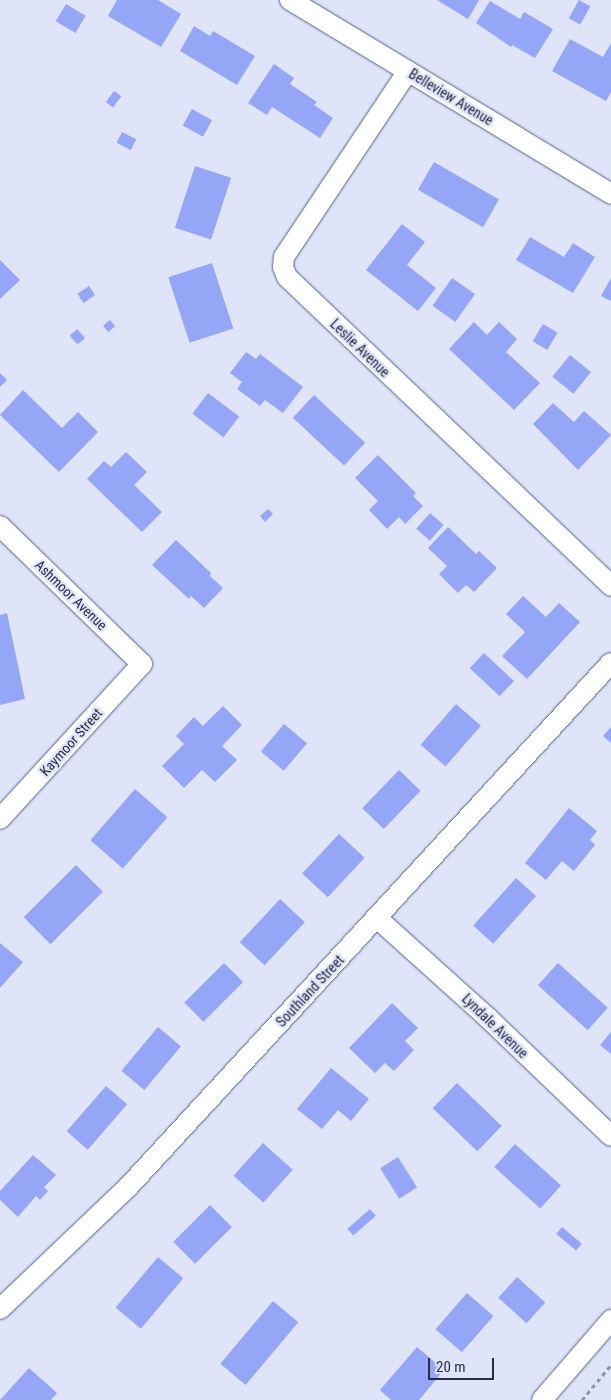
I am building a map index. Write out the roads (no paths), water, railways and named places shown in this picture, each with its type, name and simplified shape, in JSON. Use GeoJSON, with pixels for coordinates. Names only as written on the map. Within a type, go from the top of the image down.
{"type":"FeatureCollection","features":[{"type":"Feature","properties":{"kind":"street","name":"Belleview Avenue"},"geometry":{"type":"LineString","coordinates":[[290,0],[611,194]]}},
{"type":"Feature","properties":{"kind":"street","name":"Leslie Avenue"},"geometry":{"type":"LineString","coordinates":[[408,71],[284,257],[283,267],[286,277],[611,586]]}},
{"type":"Feature","properties":{"kind":"street","name":"Ashmoor Avenue"},"geometry":{"type":"LineString","coordinates":[[0,526],[142,664]]}},
{"type":"Feature","properties":{"kind":"street","name":"Southland Street"},"geometry":{"type":"LineString","coordinates":[[0,1309],[129,1186],[611,663]]}},
{"type":"Feature","properties":{"kind":"street","name":"Kaymoor Street"},"geometry":{"type":"LineString","coordinates":[[0,820],[142,664]]}},
{"type":"Feature","properties":{"kind":"street","name":"Lyndale Avenue"},"geometry":{"type":"LineString","coordinates":[[377,918],[482,1013],[611,1136]]}},
{"type":"Feature","properties":{"kind":"street"},"geometry":{"type":"LineString","coordinates":[[542,1400],[611,1320]]}}]}
